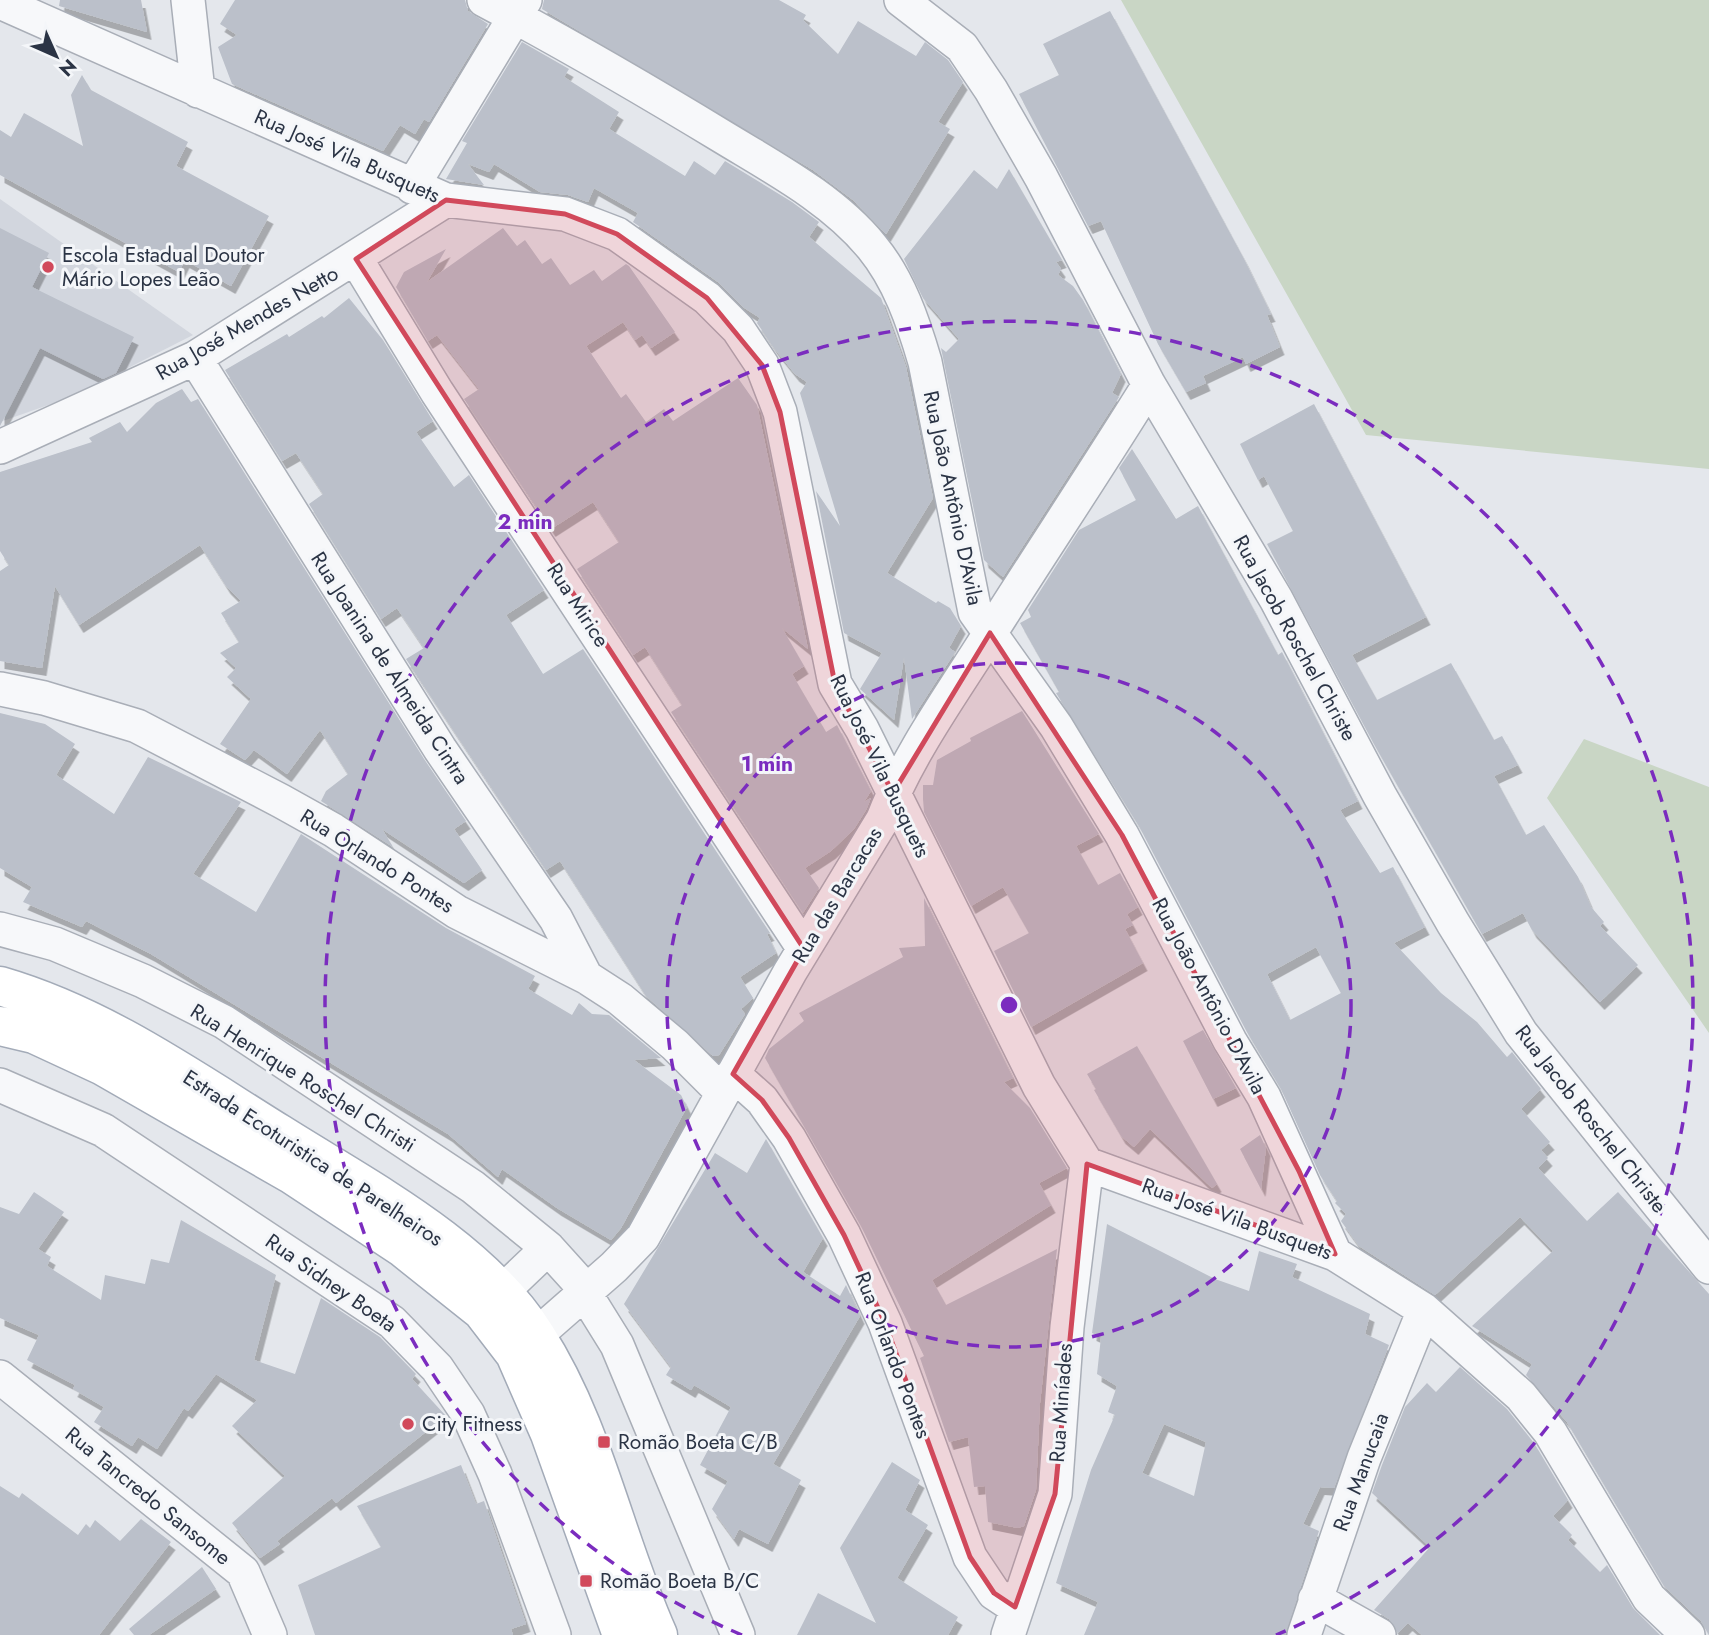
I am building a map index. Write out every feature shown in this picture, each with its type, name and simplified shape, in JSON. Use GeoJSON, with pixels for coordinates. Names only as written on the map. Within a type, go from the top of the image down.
{"type":"FeatureCollection","features":[{"type":"Feature","properties":{"kind":"main road","name":"Estrada Ecoturistica de Parelheiros"},"geometry":{"type":"LineString","coordinates":[[0,986],[74,1011],[130,1040],[411,1216],[492,1301],[526,1345],[550,1434],[639,1631]]}},
{"type":"Feature","properties":{"kind":"main road","name":"Estrada Ecoturistica de Parelheiros"},"geometry":{"type":"LineString","coordinates":[[0,1026],[34,1034],[103,1066],[291,1174],[403,1248],[492,1301]]}},
{"type":"Feature","properties":{"kind":"street"},"geometry":{"type":"LineString","coordinates":[[188,0],[198,91]]}},
{"type":"Feature","properties":{"kind":"street","name":"Rua João Antônio D'Avila"},"geometry":{"type":"LineString","coordinates":[[484,0],[520,9],[616,72],[757,158],[845,220],[871,246],[893,275],[913,323],[933,397],[975,612],[1062,735],[1122,835],[1230,1041],[1264,1097],[1335,1254]]}},
{"type":"Feature","properties":{"kind":"street","name":"Rua Jacob Roschel Christe"},"geometry":{"type":"LineString","coordinates":[[901,0],[962,47],[991,90],[1041,177],[1149,385],[1276,598],[1380,796],[1452,923],[1521,1033],[1709,1267]]}},
{"type":"Feature","properties":{"kind":"street","name":"Rua José Vila Busquets"},"geometry":{"type":"LineString","coordinates":[[0,2],[446,200],[565,214],[617,234],[707,298],[738,329],[762,365],[780,412],[835,684],[862,729],[1039,1086],[1087,1164],[1335,1254],[1424,1310],[1521,1396],[1550,1432],[1648,1598],[1688,1635]]}},
{"type":"Feature","properties":{"kind":"street"},"geometry":{"type":"LineString","coordinates":[[412,187],[520,9]]}},
{"type":"Feature","properties":{"kind":"street","name":"Rua José Mendes Netto"},"geometry":{"type":"LineString","coordinates":[[0,447],[195,358],[446,200]]}},
{"type":"Feature","properties":{"kind":"street","name":"Rua Mirice"},"geometry":{"type":"LineString","coordinates":[[356,259],[438,392],[804,949]]}},
{"type":"Feature","properties":{"kind":"street","name":"Rua Joanina de Almeida Cintra"},"geometry":{"type":"LineString","coordinates":[[195,358],[440,749],[556,919],[586,977]]}},
{"type":"Feature","properties":{"kind":"street","name":"Rua das Barcacas"},"geometry":{"type":"LineString","coordinates":[[585,1292],[643,1237],[727,1083],[883,819],[893,793],[990,633],[1149,385]]}},
{"type":"Feature","properties":{"kind":"street","name":"Rua Orlando Pontes"},"geometry":{"type":"LineString","coordinates":[[0,689],[77,707],[161,737],[333,830],[457,912],[586,977],[620,999],[666,1038],[727,1083],[762,1100],[789,1138],[833,1214],[885,1323],[970,1557],[1011,1621]]}},
{"type":"Feature","properties":{"kind":"street","name":"Rua Henrique Roschel Christi"},"geometry":{"type":"LineString","coordinates":[[0,929],[55,944],[143,981],[223,1022],[473,1187],[548,1248],[585,1292],[617,1345],[738,1635]]}},
{"type":"Feature","properties":{"kind":"street","name":"Rua Sidney Boeta"},"geometry":{"type":"LineString","coordinates":[[0,1085],[103,1130],[392,1322],[437,1368],[468,1414],[495,1474],[554,1635]]}},
{"type":"Feature","properties":{"kind":"street","name":"Rua Miníades"},"geometry":{"type":"LineString","coordinates":[[1011,1621],[1055,1494],[1067,1327],[1087,1164]]}},
{"type":"Feature","properties":{"kind":"street"},"geometry":{"type":"LineString","coordinates":[[492,1301],[548,1248]]}},
{"type":"Feature","properties":{"kind":"street"},"geometry":{"type":"LineString","coordinates":[[526,1345],[585,1292]]}},
{"type":"Feature","properties":{"kind":"street","name":"Rua Manucaia"},"geometry":{"type":"LineString","coordinates":[[1304,1635],[1364,1458],[1424,1310]]}},
{"type":"Feature","properties":{"kind":"street","name":"Rua Tancredo Sansome"},"geometry":{"type":"LineString","coordinates":[[0,1377],[243,1572],[270,1635]]}},
{"type":"Feature","properties":{"kind":"street"},"geometry":{"type":"LineString","coordinates":[[1315,1599],[1379,1635]]}},
{"type":"Feature","properties":{"kind":"highlighted area"},"geometry":{"type":"Polygon","coordinates":[[[446,200],[565,214],[617,234],[707,298],[762,365],[780,412],[835,684],[893,793],[990,633],[1122,835],[1299,1171],[1335,1254],[1087,1164],[1055,1494],[1015,1607],[994,1593],[970,1557],[885,1323],[844,1235],[789,1138],[762,1100],[733,1074],[804,949],[356,259],[446,200]]]}},
{"type":"Feature","properties":{"kind":"shaded area","name":"Escola Estadual Doutor Mário Lopes Leão"},"geometry":{"type":"Polygon","coordinates":[[[0,199],[193,335],[71,397],[0,422],[0,199]]]}},
{"type":"Feature","properties":{"kind":"green space"},"geometry":{"type":"Polygon","coordinates":[[[1121,0],[1709,0],[1709,469],[1366,435],[1121,0]]]}},
{"type":"Feature","properties":{"kind":"green space"},"geometry":{"type":"Polygon","coordinates":[[[1584,739],[1709,787],[1709,1033],[1547,798],[1584,739]]]}},
{"type":"Feature","properties":{"kind":"building"},"geometry":{"type":"Polygon","coordinates":[[[60,0],[141,0],[147,32],[59,6],[60,0]]]}},
{"type":"Feature","properties":{"kind":"building"},"geometry":{"type":"Polygon","coordinates":[[[235,0],[465,0],[468,11],[488,24],[429,122],[424,119],[415,134],[400,125],[383,151],[232,84],[218,47],[237,35],[220,24],[235,0]]]}},
{"type":"Feature","properties":{"kind":"building"},"geometry":{"type":"Polygon","coordinates":[[[544,0],[779,0],[806,15],[803,20],[838,54],[858,21],[916,56],[925,42],[948,60],[963,82],[938,122],[950,129],[886,234],[853,200],[813,170],[542,9],[544,0]]]}},
{"type":"Feature","properties":{"kind":"building"},"geometry":{"type":"Polygon","coordinates":[[[1110,11],[1244,259],[1271,314],[1267,315],[1280,347],[1246,364],[1243,357],[1203,376],[1206,383],[1186,392],[1158,344],[1101,221],[1088,226],[1019,94],[1059,75],[1043,44],[1110,11]]]}},
{"type":"Feature","properties":{"kind":"building"},"geometry":{"type":"Polygon","coordinates":[[[522,42],[569,69],[564,77],[619,112],[609,129],[685,176],[694,161],[715,175],[725,161],[792,202],[819,222],[809,237],[881,298],[906,367],[933,498],[887,573],[936,603],[938,601],[950,608],[961,626],[949,648],[955,652],[912,719],[904,657],[894,720],[860,689],[882,653],[844,633],[816,491],[840,526],[800,393],[807,382],[795,374],[774,348],[757,323],[760,318],[743,307],[718,282],[633,222],[638,213],[594,188],[588,202],[568,195],[540,192],[494,164],[489,172],[468,164],[484,185],[446,179],[467,143],[462,141],[522,42]]]}},
{"type":"Feature","properties":{"kind":"building"},"geometry":{"type":"Polygon","coordinates":[[[82,75],[91,90],[188,142],[176,166],[269,216],[231,286],[185,260],[179,272],[0,175],[0,130],[11,137],[24,113],[83,146],[71,95],[82,75]]]}},
{"type":"Feature","properties":{"kind":"building"},"geometry":{"type":"Polygon","coordinates":[[[1009,169],[1062,260],[1056,262],[1061,269],[1058,275],[1073,286],[1083,300],[1121,374],[1112,393],[1119,397],[1003,577],[984,560],[941,348],[946,352],[959,339],[923,298],[904,259],[974,170],[997,189],[1009,169]]]}},
{"type":"Feature","properties":{"kind":"building"},"geometry":{"type":"Polygon","coordinates":[[[0,228],[49,253],[32,287],[134,337],[116,373],[103,379],[40,348],[0,426],[0,228]]]}},
{"type":"Feature","properties":{"kind":"building"},"geometry":{"type":"Polygon","coordinates":[[[503,228],[517,246],[525,240],[542,264],[551,258],[570,285],[594,270],[602,281],[626,264],[629,266],[675,332],[651,348],[642,335],[635,340],[623,322],[586,346],[621,398],[626,394],[646,422],[664,409],[673,421],[738,378],[757,405],[808,649],[782,628],[804,666],[792,674],[826,732],[837,725],[871,791],[864,802],[871,798],[866,810],[854,829],[831,851],[805,868],[819,888],[803,913],[671,712],[682,705],[645,647],[633,655],[577,569],[619,542],[593,502],[551,529],[464,399],[479,389],[437,335],[428,341],[396,287],[404,272],[446,249],[427,282],[503,228]]]}},
{"type":"Feature","properties":{"kind":"building"},"geometry":{"type":"Polygon","coordinates":[[[349,298],[383,340],[433,421],[416,432],[454,487],[469,475],[544,590],[506,615],[543,674],[583,649],[770,933],[767,934],[776,953],[740,977],[753,998],[741,1009],[745,1014],[719,1055],[713,1056],[646,996],[560,861],[546,870],[406,659],[424,648],[397,608],[381,619],[309,504],[323,494],[296,453],[282,461],[225,370],[287,334],[289,337],[322,316],[324,318],[349,298]]]}},
{"type":"Feature","properties":{"kind":"building"},"geometry":{"type":"Polygon","coordinates":[[[182,389],[191,402],[198,399],[424,759],[466,821],[454,829],[482,870],[464,883],[382,829],[393,847],[321,801],[326,791],[348,774],[320,730],[287,774],[254,750],[245,760],[220,744],[251,699],[227,677],[236,668],[220,653],[239,642],[221,613],[241,601],[226,586],[200,545],[79,625],[55,586],[42,668],[0,661],[0,571],[9,565],[0,551],[0,472],[92,442],[89,438],[120,422],[127,432],[156,403],[182,389]]]}},
{"type":"Feature","properties":{"kind":"building"},"geometry":{"type":"Polygon","coordinates":[[[1314,404],[1426,617],[1352,655],[1377,700],[1451,663],[1494,740],[1502,736],[1518,765],[1494,776],[1526,835],[1544,825],[1578,877],[1591,907],[1604,922],[1600,926],[1638,965],[1600,1002],[1532,930],[1523,913],[1482,934],[1374,744],[1267,544],[1293,531],[1264,476],[1258,480],[1240,444],[1314,404]]]}},
{"type":"Feature","properties":{"kind":"building"},"geometry":{"type":"Polygon","coordinates":[[[1132,449],[1176,519],[1198,506],[1278,655],[1282,652],[1358,801],[1340,810],[1380,873],[1393,867],[1425,927],[1394,943],[1441,993],[1477,1022],[1507,1057],[1512,1052],[1541,1089],[1521,1109],[1550,1142],[1541,1150],[1548,1158],[1538,1168],[1587,1221],[1618,1192],[1709,1294],[1709,1635],[1701,1621],[1664,1586],[1567,1422],[1526,1375],[1532,1364],[1472,1326],[1553,1251],[1520,1217],[1435,1295],[1359,1246],[1341,1221],[1346,1214],[1335,1203],[1337,1201],[1320,1175],[1281,1089],[1247,1032],[1139,826],[1056,693],[1059,692],[1020,623],[1031,617],[1028,610],[1079,530],[1136,500],[1119,468],[1132,449]],[[1316,947],[1267,974],[1290,1020],[1341,993],[1316,947]]]}},
{"type":"Feature","properties":{"kind":"building"},"geometry":{"type":"Polygon","coordinates":[[[1022,711],[1099,834],[1076,846],[1098,885],[1120,873],[1138,907],[1127,914],[1133,925],[1125,929],[1143,963],[1031,1027],[994,951],[1029,933],[1003,887],[971,906],[924,812],[923,799],[923,785],[933,785],[937,760],[971,741],[970,738],[1022,711]]]}},
{"type":"Feature","properties":{"kind":"building"},"geometry":{"type":"Polygon","coordinates":[[[0,713],[45,724],[75,744],[56,775],[114,814],[148,757],[241,802],[193,874],[256,912],[301,834],[446,928],[535,976],[528,989],[572,1015],[579,1003],[592,1014],[609,1015],[661,1058],[634,1060],[681,1095],[687,1107],[621,1228],[611,1240],[557,1208],[502,1169],[498,1177],[448,1134],[151,954],[86,921],[82,927],[23,902],[32,887],[0,868],[0,713]]]}},
{"type":"Feature","properties":{"kind":"building"},"geometry":{"type":"Polygon","coordinates":[[[924,898],[1013,1078],[1004,1082],[1030,1108],[1067,1168],[1039,1183],[1051,1205],[932,1280],[946,1305],[1057,1249],[1040,1403],[1036,1490],[1024,1526],[1018,1528],[988,1522],[985,1486],[974,1487],[968,1437],[949,1442],[920,1358],[924,1356],[861,1226],[765,1058],[769,1049],[804,1021],[799,1013],[903,957],[899,948],[925,946],[924,898]]]}},
{"type":"Feature","properties":{"kind":"building"},"geometry":{"type":"Polygon","coordinates":[[[1203,1030],[1236,1088],[1213,1099],[1183,1041],[1203,1030]]]}},
{"type":"Feature","properties":{"kind":"building"},"geometry":{"type":"Polygon","coordinates":[[[1137,1046],[1217,1184],[1212,1188],[1150,1129],[1134,1147],[1121,1136],[1094,1090],[1096,1089],[1087,1074],[1137,1046]]]}},
{"type":"Feature","properties":{"kind":"building"},"geometry":{"type":"Polygon","coordinates":[[[1260,1135],[1266,1148],[1261,1189],[1240,1149],[1260,1135]]]}},
{"type":"Feature","properties":{"kind":"building"},"geometry":{"type":"Polygon","coordinates":[[[766,1139],[823,1238],[803,1272],[840,1296],[846,1285],[860,1316],[773,1464],[801,1480],[768,1544],[739,1529],[734,1539],[712,1509],[728,1481],[700,1465],[731,1407],[694,1385],[691,1390],[666,1375],[671,1367],[624,1304],[715,1153],[747,1173],[766,1139]]]}},
{"type":"Feature","properties":{"kind":"building"},"geometry":{"type":"Polygon","coordinates":[[[34,1192],[64,1212],[38,1249],[51,1257],[47,1266],[101,1300],[105,1275],[145,1284],[151,1259],[169,1263],[181,1220],[276,1275],[254,1360],[295,1374],[321,1298],[380,1337],[416,1374],[412,1379],[446,1416],[336,1503],[332,1498],[277,1541],[280,1544],[260,1558],[232,1523],[285,1476],[232,1426],[257,1400],[216,1374],[188,1411],[184,1408],[157,1449],[138,1437],[132,1446],[94,1422],[104,1407],[73,1389],[75,1385],[27,1360],[39,1335],[0,1318],[0,1207],[19,1214],[34,1192]]]}},
{"type":"Feature","properties":{"kind":"building"},"geometry":{"type":"Polygon","coordinates":[[[1107,1224],[1215,1279],[1249,1291],[1259,1251],[1297,1264],[1292,1277],[1370,1314],[1365,1334],[1389,1345],[1334,1488],[1320,1487],[1303,1524],[1319,1531],[1285,1635],[1084,1635],[1098,1602],[1056,1583],[1091,1470],[1115,1415],[1108,1412],[1117,1386],[1097,1374],[1101,1337],[1092,1333],[1107,1224]],[[1164,1424],[1142,1473],[1194,1496],[1206,1442],[1164,1424]]]}},
{"type":"Feature","properties":{"kind":"building"},"geometry":{"type":"Polygon","coordinates":[[[1460,1367],[1507,1409],[1534,1443],[1568,1500],[1553,1516],[1572,1535],[1568,1540],[1600,1572],[1607,1565],[1633,1608],[1660,1635],[1422,1635],[1408,1623],[1398,1633],[1389,1619],[1374,1610],[1430,1547],[1372,1493],[1405,1407],[1427,1383],[1436,1392],[1460,1367]]]}},
{"type":"Feature","properties":{"kind":"building"},"geometry":{"type":"Polygon","coordinates":[[[892,1462],[920,1480],[905,1510],[928,1525],[897,1578],[958,1617],[948,1635],[797,1635],[818,1593],[876,1623],[840,1548],[892,1462]]]}},
{"type":"Feature","properties":{"kind":"building"},"geometry":{"type":"Polygon","coordinates":[[[461,1465],[476,1504],[484,1501],[526,1624],[511,1629],[513,1635],[315,1635],[298,1585],[381,1547],[357,1506],[461,1465]]]}},
{"type":"Feature","properties":{"kind":"building"},"geometry":{"type":"Polygon","coordinates":[[[0,1486],[19,1498],[22,1493],[78,1535],[86,1524],[90,1528],[95,1520],[120,1541],[141,1519],[171,1542],[99,1635],[0,1635],[0,1486]]]}},
{"type":"Feature","properties":{"kind":"building"},"geometry":{"type":"Polygon","coordinates":[[[202,1567],[216,1589],[149,1635],[134,1635],[129,1629],[202,1567]]]}},
{"type":"Feature","properties":{"kind":"place","name":"Escola Estadual Doutor Mário Lopes Leão"},"geometry":{"type":"Point","coordinates":[48,267]}},
{"type":"Feature","properties":{"kind":"place","name":"City Fitness"},"geometry":{"type":"Point","coordinates":[408,1424]}},
{"type":"Feature","properties":{"kind":"place","name":"Romão Boeta C/B"},"geometry":{"type":"Point","coordinates":[604,1442]}},
{"type":"Feature","properties":{"kind":"place","name":"Romão Boeta B/C"},"geometry":{"type":"Point","coordinates":[586,1581]}}]}
